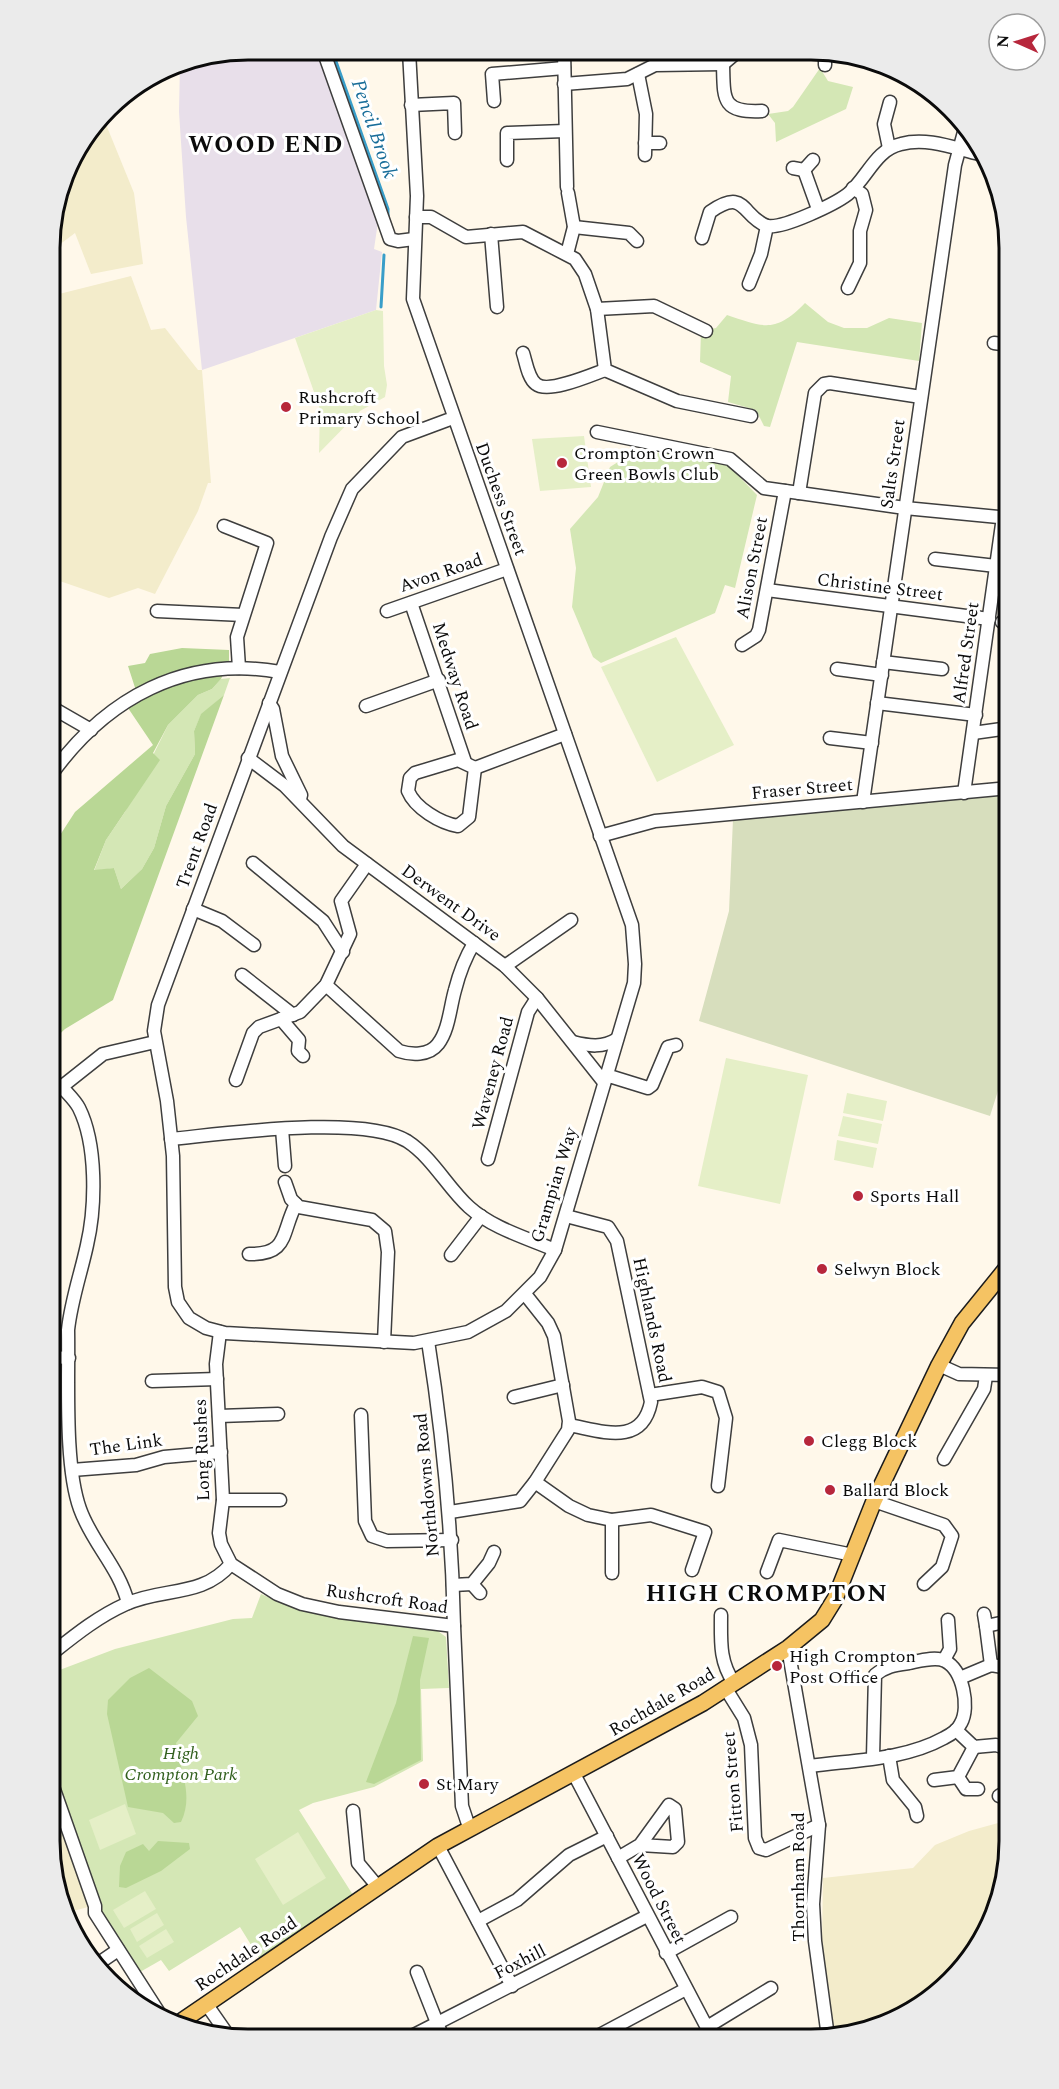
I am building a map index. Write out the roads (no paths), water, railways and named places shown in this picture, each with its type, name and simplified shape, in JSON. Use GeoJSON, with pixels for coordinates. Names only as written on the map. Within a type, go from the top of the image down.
{"type":"FeatureCollection","features":[{"type":"Feature","properties":{"kind":"main road","name":"Rochdale Road"},"geometry":{"type":"LineString","coordinates":[[186,2019],[438,1846],[470,1827],[574,1774],[730,1686],[788,1648],[822,1620],[835,1599],[874,1501],[939,1365],[962,1323],[999,1277]]}},
{"type":"Feature","properties":{"kind":"street"},"geometry":{"type":"LineString","coordinates":[[327,60],[390,238],[398,241],[414,239]]}},
{"type":"Feature","properties":{"kind":"street","name":"Duchess Street"},"geometry":{"type":"LineString","coordinates":[[409,60],[417,217],[414,239],[413,299],[632,925],[636,964],[634,983]]}},
{"type":"Feature","properties":{"kind":"street"},"geometry":{"type":"LineString","coordinates":[[564,60],[568,190],[574,227],[567,254]]}},
{"type":"Feature","properties":{"kind":"street"},"geometry":{"type":"LineString","coordinates":[[564,84],[618,81],[655,65],[723,64],[727,60]]}},
{"type":"Feature","properties":{"kind":"street"},"geometry":{"type":"LineString","coordinates":[[723,64],[724,99],[732,108],[744,112],[762,111]]}},
{"type":"Feature","properties":{"kind":"street"},"geometry":{"type":"LineString","coordinates":[[494,100],[492,74],[564,69]]}},
{"type":"Feature","properties":{"kind":"street"},"geometry":{"type":"LineString","coordinates":[[638,74],[646,114],[645,149],[660,143]]}},
{"type":"Feature","properties":{"kind":"street"},"geometry":{"type":"LineString","coordinates":[[889,148],[884,124],[890,102]]}},
{"type":"Feature","properties":{"kind":"street"},"geometry":{"type":"LineString","coordinates":[[411,105],[454,103],[455,133]]}},
{"type":"Feature","properties":{"kind":"street"},"geometry":{"type":"LineString","coordinates":[[507,160],[507,133],[565,131]]}},
{"type":"Feature","properties":{"kind":"street","name":"Salts Street"},"geometry":{"type":"LineString","coordinates":[[863,802],[958,149],[962,137]]}},
{"type":"Feature","properties":{"kind":"street"},"geometry":{"type":"LineString","coordinates":[[767,226],[808,215],[848,194],[872,168],[878,156],[889,148],[920,142],[973,152]]}},
{"type":"Feature","properties":{"kind":"street"},"geometry":{"type":"LineString","coordinates":[[803,166],[818,210]]}},
{"type":"Feature","properties":{"kind":"street"},"geometry":{"type":"LineString","coordinates":[[848,288],[860,263],[860,231],[866,210],[862,194],[853,188]]}},
{"type":"Feature","properties":{"kind":"street"},"geometry":{"type":"LineString","coordinates":[[702,238],[710,212],[730,202],[740,203],[767,226]]}},
{"type":"Feature","properties":{"kind":"street"},"geometry":{"type":"LineString","coordinates":[[417,217],[430,217],[466,237],[523,232],[575,259],[585,274],[597,309],[605,370]]}},
{"type":"Feature","properties":{"kind":"street"},"geometry":{"type":"LineString","coordinates":[[749,284],[761,254],[767,226]]}},
{"type":"Feature","properties":{"kind":"street"},"geometry":{"type":"LineString","coordinates":[[574,227],[629,233],[637,241]]}},
{"type":"Feature","properties":{"kind":"street"},"geometry":{"type":"LineString","coordinates":[[491,234],[497,307]]}},
{"type":"Feature","properties":{"kind":"street"},"geometry":{"type":"LineString","coordinates":[[597,309],[654,306],[706,331]]}},
{"type":"Feature","properties":{"kind":"street"},"geometry":{"type":"LineString","coordinates":[[994,343],[999,344]]}},
{"type":"Feature","properties":{"kind":"street"},"geometry":{"type":"LineString","coordinates":[[523,353],[531,378],[536,384],[547,388],[605,370],[676,401],[751,416]]}},
{"type":"Feature","properties":{"kind":"street"},"geometry":{"type":"LineString","coordinates":[[799,494],[815,393],[824,384],[830,382],[921,397]]}},
{"type":"Feature","properties":{"kind":"street","name":"Trent Road"},"geometry":{"type":"LineString","coordinates":[[220,1332],[206,1328],[189,1318],[178,1302],[175,1287],[171,1139],[155,1042],[154,1019],[248,758],[351,489],[402,437],[453,418]]}},
{"type":"Feature","properties":{"kind":"street"},"geometry":{"type":"LineString","coordinates":[[597,432],[729,459],[764,488],[905,508],[999,516]]}},
{"type":"Feature","properties":{"kind":"street","name":"Alison Street"},"geometry":{"type":"LineString","coordinates":[[742,645],[756,636],[759,630],[785,491]]}},
{"type":"Feature","properties":{"kind":"street"},"geometry":{"type":"LineString","coordinates":[[224,526],[267,543],[243,615],[236,648],[239,668]]}},
{"type":"Feature","properties":{"kind":"street","name":"Alfred Street"},"geometry":{"type":"LineString","coordinates":[[964,793],[999,551]]}},
{"type":"Feature","properties":{"kind":"street"},"geometry":{"type":"LineString","coordinates":[[935,559],[996,566]]}},
{"type":"Feature","properties":{"kind":"street","name":"Avon Road"},"geometry":{"type":"LineString","coordinates":[[387,611],[507,569]]}},
{"type":"Feature","properties":{"kind":"street","name":"Christine Street"},"geometry":{"type":"LineString","coordinates":[[767,590],[988,619]]}},
{"type":"Feature","properties":{"kind":"street","name":"Medway Road"},"geometry":{"type":"LineString","coordinates":[[411,603],[470,765]]}},
{"type":"Feature","properties":{"kind":"street"},"geometry":{"type":"LineString","coordinates":[[157,611],[243,615]]}},
{"type":"Feature","properties":{"kind":"street"},"geometry":{"type":"LineString","coordinates":[[60,765],[91,730],[129,698],[155,684],[184,674],[239,668],[280,672]]}},
{"type":"Feature","properties":{"kind":"street"},"geometry":{"type":"LineString","coordinates":[[837,669],[942,669]]}},
{"type":"Feature","properties":{"kind":"street"},"geometry":{"type":"LineString","coordinates":[[366,706],[439,680]]}},
{"type":"Feature","properties":{"kind":"street"},"geometry":{"type":"LineString","coordinates":[[877,703],[976,715]]}},
{"type":"Feature","properties":{"kind":"street"},"geometry":{"type":"LineString","coordinates":[[269,704],[273,709],[282,756],[301,795],[299,803]]}},
{"type":"Feature","properties":{"kind":"street"},"geometry":{"type":"LineString","coordinates":[[60,712],[91,730]]}},
{"type":"Feature","properties":{"kind":"street"},"geometry":{"type":"LineString","coordinates":[[974,733],[999,729]]}},
{"type":"Feature","properties":{"kind":"street"},"geometry":{"type":"LineString","coordinates":[[470,765],[471,806],[469,816],[462,825],[449,824],[438,819],[410,796],[408,786],[415,773],[458,760],[470,765],[565,734]]}},
{"type":"Feature","properties":{"kind":"street"},"geometry":{"type":"LineString","coordinates":[[830,738],[872,743]]}},
{"type":"Feature","properties":{"kind":"street","name":"Derwent Drive"},"geometry":{"type":"LineString","coordinates":[[248,758],[285,786],[343,846],[505,966],[537,998],[604,1078]]}},
{"type":"Feature","properties":{"kind":"street","name":"Fraser Street"},"geometry":{"type":"LineString","coordinates":[[600,836],[655,821],[999,789]]}},
{"type":"Feature","properties":{"kind":"street"},"geometry":{"type":"LineString","coordinates":[[253,863],[323,920],[343,952]]}},
{"type":"Feature","properties":{"kind":"street"},"geometry":{"type":"LineString","coordinates":[[236,1080],[254,1033],[259,1027],[300,1012],[326,985],[350,934],[341,901],[367,864]]}},
{"type":"Feature","properties":{"kind":"street"},"geometry":{"type":"LineString","coordinates":[[193,909],[222,921],[254,945]]}},
{"type":"Feature","properties":{"kind":"street"},"geometry":{"type":"LineString","coordinates":[[505,966],[571,920]]}},
{"type":"Feature","properties":{"kind":"street"},"geometry":{"type":"LineString","coordinates":[[326,985],[399,1051],[408,1054],[424,1053],[438,1044],[446,1026],[466,956],[474,943]]}},
{"type":"Feature","properties":{"kind":"street"},"geometry":{"type":"LineString","coordinates":[[242,975],[287,1017],[299,1040],[298,1051],[303,1056]]}},
{"type":"Feature","properties":{"kind":"street","name":"Grampian Way"},"geometry":{"type":"LineString","coordinates":[[220,1332],[384,1342],[428,1341],[468,1332],[506,1311],[540,1277],[555,1250],[604,1078],[634,983]]}},
{"type":"Feature","properties":{"kind":"street","name":"Waveney Road"},"geometry":{"type":"LineString","coordinates":[[488,1160],[528,1012],[537,998]]}},
{"type":"Feature","properties":{"kind":"street"},"geometry":{"type":"LineString","coordinates":[[573,1042],[597,1046],[609,1044],[617,1039]]}},
{"type":"Feature","properties":{"kind":"street"},"geometry":{"type":"LineString","coordinates":[[128,1603],[112,1562],[81,1512],[73,1489],[69,1358],[70,1307],[88,1243],[93,1194],[85,1124],[78,1106],[61,1086],[103,1054],[155,1042]]}},
{"type":"Feature","properties":{"kind":"street"},"geometry":{"type":"LineString","coordinates":[[604,1078],[648,1088],[652,1085],[668,1047],[676,1045]]}},
{"type":"Feature","properties":{"kind":"street"},"geometry":{"type":"LineString","coordinates":[[171,1139],[282,1129],[336,1128],[393,1136],[406,1141],[428,1159],[469,1207],[481,1216],[555,1250]]}},
{"type":"Feature","properties":{"kind":"street"},"geometry":{"type":"LineString","coordinates":[[282,1129],[285,1166]]}},
{"type":"Feature","properties":{"kind":"street"},"geometry":{"type":"LineString","coordinates":[[285,1182],[291,1199],[296,1204],[372,1220],[385,1231],[388,1252],[384,1342]]}},
{"type":"Feature","properties":{"kind":"street"},"geometry":{"type":"LineString","coordinates":[[249,1254],[271,1252],[279,1247],[296,1204]]}},
{"type":"Feature","properties":{"kind":"street"},"geometry":{"type":"LineString","coordinates":[[451,1255],[481,1216]]}},
{"type":"Feature","properties":{"kind":"street","name":"Highlands Road"},"geometry":{"type":"LineString","coordinates":[[566,1216],[608,1227],[617,1241],[650,1395],[648,1417],[634,1430],[620,1433],[569,1425]]}},
{"type":"Feature","properties":{"kind":"street"},"geometry":{"type":"LineString","coordinates":[[450,1512],[515,1504],[524,1497],[535,1482],[569,1425],[569,1412],[554,1336],[548,1323],[525,1294]]}},
{"type":"Feature","properties":{"kind":"street","name":"Long Rushes"},"geometry":{"type":"LineString","coordinates":[[220,1332],[216,1364],[223,1500],[220,1544],[231,1564]]}},
{"type":"Feature","properties":{"kind":"street","name":"Northdowns Road"},"geometry":{"type":"LineString","coordinates":[[428,1341],[441,1425],[450,1512],[454,1626]]}},
{"type":"Feature","properties":{"kind":"street"},"geometry":{"type":"LineString","coordinates":[[60,1358],[69,1358]]}},
{"type":"Feature","properties":{"kind":"street"},"geometry":{"type":"LineString","coordinates":[[939,1365],[959,1374],[999,1375]]}},
{"type":"Feature","properties":{"kind":"street"},"geometry":{"type":"LineString","coordinates":[[944,1459],[984,1389],[986,1376]]}},
{"type":"Feature","properties":{"kind":"street"},"geometry":{"type":"LineString","coordinates":[[152,1381],[217,1379]]}},
{"type":"Feature","properties":{"kind":"street"},"geometry":{"type":"LineString","coordinates":[[514,1397],[563,1385]]}},
{"type":"Feature","properties":{"kind":"street"},"geometry":{"type":"LineString","coordinates":[[650,1395],[702,1386],[718,1392],[726,1418],[718,1486]]}},
{"type":"Feature","properties":{"kind":"street"},"geometry":{"type":"LineString","coordinates":[[219,1416],[278,1414]]}},
{"type":"Feature","properties":{"kind":"street"},"geometry":{"type":"LineString","coordinates":[[361,1415],[364,1521],[372,1536],[387,1541],[452,1540]]}},
{"type":"Feature","properties":{"kind":"street","name":"The Link"},"geometry":{"type":"LineString","coordinates":[[72,1470],[136,1465],[164,1458],[221,1452]]}},
{"type":"Feature","properties":{"kind":"street"},"geometry":{"type":"LineString","coordinates":[[535,1482],[569,1506],[588,1515],[612,1520],[651,1515],[705,1532],[692,1570]]}},
{"type":"Feature","properties":{"kind":"street"},"geometry":{"type":"LineString","coordinates":[[223,1500],[280,1500]]}},
{"type":"Feature","properties":{"kind":"street"},"geometry":{"type":"LineString","coordinates":[[874,1501],[944,1525],[951,1532],[942,1568],[924,1584]]}},
{"type":"Feature","properties":{"kind":"street"},"geometry":{"type":"LineString","coordinates":[[612,1520],[612,1573]]}},
{"type":"Feature","properties":{"kind":"street"},"geometry":{"type":"LineString","coordinates":[[768,1572],[779,1540],[853,1555]]}},
{"type":"Feature","properties":{"kind":"street"},"geometry":{"type":"LineString","coordinates":[[453,1585],[476,1588],[494,1552]]}},
{"type":"Feature","properties":{"kind":"street"},"geometry":{"type":"LineString","coordinates":[[60,1647],[90,1623],[128,1603],[209,1584],[231,1564]]}},
{"type":"Feature","properties":{"kind":"street","name":"Rushcroft Road"},"geometry":{"type":"LineString","coordinates":[[231,1564],[277,1594],[302,1604],[339,1612],[454,1626],[462,1806],[470,1827]]}},
{"type":"Feature","properties":{"kind":"street"},"geometry":{"type":"LineString","coordinates":[[721,1615],[721,1656],[730,1686]]}},
{"type":"Feature","properties":{"kind":"street"},"geometry":{"type":"LineString","coordinates":[[944,1660],[950,1649],[948,1620]]}},
{"type":"Feature","properties":{"kind":"street"},"geometry":{"type":"LineString","coordinates":[[992,1665],[985,1620],[999,1621]]}},
{"type":"Feature","properties":{"kind":"street","name":"Thornham Road"},"geometry":{"type":"LineString","coordinates":[[788,1648],[819,1825],[813,1904],[815,1941],[827,2028]]}},
{"type":"Feature","properties":{"kind":"street"},"geometry":{"type":"LineString","coordinates":[[810,1766],[889,1756],[930,1745],[956,1730],[964,1711],[960,1678],[944,1660]]}},
{"type":"Feature","properties":{"kind":"street"},"geometry":{"type":"LineString","coordinates":[[873,1757],[875,1675],[890,1666],[944,1660]]}},
{"type":"Feature","properties":{"kind":"street"},"geometry":{"type":"LineString","coordinates":[[960,1678],[992,1665],[999,1666]]}},
{"type":"Feature","properties":{"kind":"street","name":"Fitton Street"},"geometry":{"type":"LineString","coordinates":[[730,1686],[744,1718],[751,1745],[755,1838],[759,1848],[766,1850],[819,1825]]}},
{"type":"Feature","properties":{"kind":"street"},"geometry":{"type":"LineString","coordinates":[[956,1730],[974,1747],[999,1746]]}},
{"type":"Feature","properties":{"kind":"street"},"geometry":{"type":"LineString","coordinates":[[958,1777],[974,1747]]}},
{"type":"Feature","properties":{"kind":"street"},"geometry":{"type":"LineString","coordinates":[[889,1756],[893,1780],[915,1807],[917,1816]]}},
{"type":"Feature","properties":{"kind":"street","name":"Wood Street"},"geometry":{"type":"LineString","coordinates":[[574,1774],[666,1953],[707,2027]]}},
{"type":"Feature","properties":{"kind":"street"},"geometry":{"type":"LineString","coordinates":[[934,1780],[958,1777]]}},
{"type":"Feature","properties":{"kind":"street"},"geometry":{"type":"LineString","coordinates":[[958,1777],[966,1790],[978,1789]]}},
{"type":"Feature","properties":{"kind":"street"},"geometry":{"type":"LineString","coordinates":[[60,1806],[95,1906],[95,1913],[153,2003]]}},
{"type":"Feature","properties":{"kind":"street"},"geometry":{"type":"LineString","coordinates":[[353,1811],[358,1863],[378,1887]]}},
{"type":"Feature","properties":{"kind":"street"},"geometry":{"type":"LineString","coordinates":[[478,1921],[517,1900],[569,1855],[607,1836]]}},
{"type":"Feature","properties":{"kind":"street"},"geometry":{"type":"LineString","coordinates":[[618,1858],[640,1845]]}},
{"type":"Feature","properties":{"kind":"street"},"geometry":{"type":"LineString","coordinates":[[438,1846],[512,1986]]}},
{"type":"Feature","properties":{"kind":"street","name":"Foxhill"},"geometry":{"type":"LineString","coordinates":[[427,2029],[647,1916]]}},
{"type":"Feature","properties":{"kind":"street"},"geometry":{"type":"LineString","coordinates":[[666,1953],[731,1917]]}},
{"type":"Feature","properties":{"kind":"street"},"geometry":{"type":"LineString","coordinates":[[103,1960],[118,1950]]}},
{"type":"Feature","properties":{"kind":"street"},"geometry":{"type":"LineString","coordinates":[[417,1972],[440,2029]]}},
{"type":"Feature","properties":{"kind":"street"},"geometry":{"type":"LineString","coordinates":[[707,2027],[771,1988]]}},
{"type":"Feature","properties":{"kind":"street"},"geometry":{"type":"LineString","coordinates":[[611,2029],[686,1989]]}},
{"type":"Feature","properties":{"kind":"street"},"geometry":{"type":"LineString","coordinates":[[207,2005],[222,2027]]}},
{"type":"Feature","properties":{"kind":"waterway","name":"Pencil Brook"},"geometry":{"type":"LineString","coordinates":[[336,60],[388,209],[388,218]]}},
{"type":"Feature","properties":{"kind":"waterway","name":"Pencil Brook"},"geometry":{"type":"LineString","coordinates":[[381,307],[384,255]]}},
{"type":"Feature","properties":{"kind":"place","name":"Rushcroft Primary School"},"geometry":{"type":"Point","coordinates":[286,407]}},
{"type":"Feature","properties":{"kind":"place","name":"Crompton Crown Green Bowls Club"},"geometry":{"type":"Point","coordinates":[562,463]}},
{"type":"Feature","properties":{"kind":"place","name":"Sports Hall"},"geometry":{"type":"Point","coordinates":[858,1196]}},
{"type":"Feature","properties":{"kind":"place","name":"Selwyn Block"},"geometry":{"type":"Point","coordinates":[822,1269]}},
{"type":"Feature","properties":{"kind":"place","name":"Clegg Block"},"geometry":{"type":"Point","coordinates":[809,1441]}},
{"type":"Feature","properties":{"kind":"place","name":"Ballard Block"},"geometry":{"type":"Point","coordinates":[830,1490]}},
{"type":"Feature","properties":{"kind":"place","name":"High Crompton Post Office"},"geometry":{"type":"Point","coordinates":[777,1666]}},
{"type":"Feature","properties":{"kind":"place","name":"St Mary"},"geometry":{"type":"Point","coordinates":[424,1784]}},
{"type":"Feature","properties":{"kind":"district","name":"WOOD END"},"geometry":{"type":"Point","coordinates":[266,145]}},
{"type":"Feature","properties":{"kind":"district","name":"HIGH CROMPTON"},"geometry":{"type":"Point","coordinates":[767,1594]}},
{"type":"Feature","properties":{"kind":"park label","name":"High Crompton Park"},"geometry":{"type":"Point","coordinates":[181,1763]}}]}
